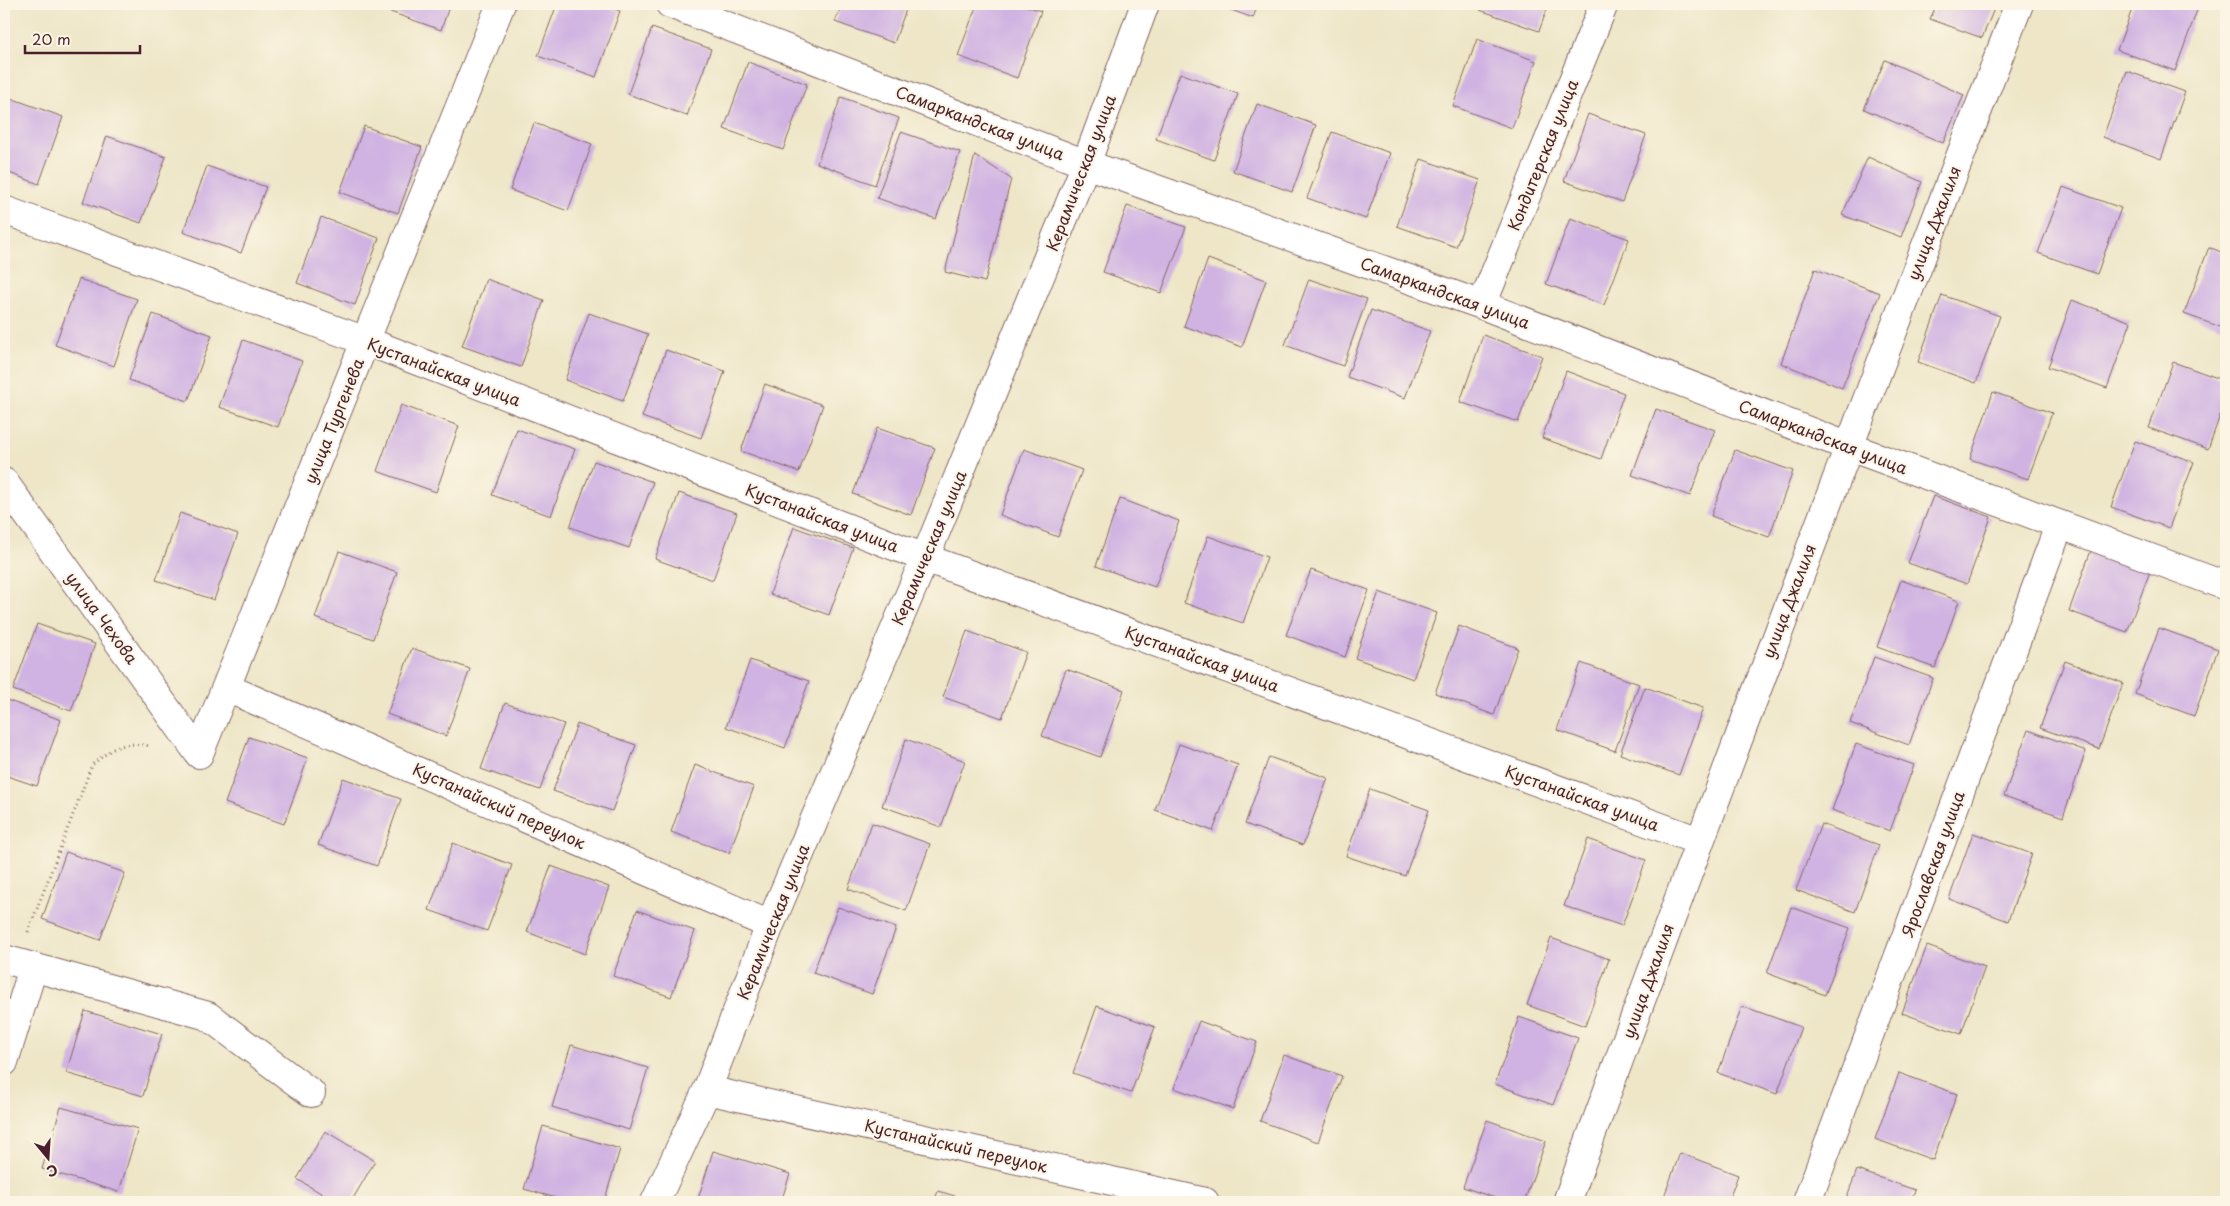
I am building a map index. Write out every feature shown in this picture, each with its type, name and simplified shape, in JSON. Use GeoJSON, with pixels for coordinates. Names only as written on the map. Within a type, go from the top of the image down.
{"type":"FeatureCollection","features":[{"type":"Feature","properties":{"kind":"street","name":"улица Тургенева"},"geometry":{"type":"LineString","coordinates":[[199,754],[501,4]]}},
{"type":"Feature","properties":{"kind":"street","name":"Самаркандская улица"},"geometry":{"type":"LineString","coordinates":[[670,4],[1086,164],[1482,305],[1847,446],[2222,586]]}},
{"type":"Feature","properties":{"kind":"street","name":"Керамическая улица"},"geometry":{"type":"LineString","coordinates":[[656,1202],[707,1090],[770,924],[925,558],[1086,164],[1145,4]]}},
{"type":"Feature","properties":{"kind":"street","name":"Кондитерская улица"},"geometry":{"type":"LineString","coordinates":[[1482,305],[1604,4]]}},
{"type":"Feature","properties":{"kind":"street","name":"улица Джалиля"},"geometry":{"type":"LineString","coordinates":[[1566,1202],[1847,446],[2019,4]]}},
{"type":"Feature","properties":{"kind":"street","name":"Кустанайская улица"},"geometry":{"type":"LineString","coordinates":[[4,210],[366,341],[925,558],[1699,841]]}},
{"type":"Feature","properties":{"kind":"street","name":"улица Чехова"},"geometry":{"type":"LineString","coordinates":[[4,482],[199,754]]}},
{"type":"Feature","properties":{"kind":"street","name":"Ярославская улица"},"geometry":{"type":"LineString","coordinates":[[1808,1202],[2059,526]]}},
{"type":"Feature","properties":{"kind":"street","name":"Кустанайский переулок"},"geometry":{"type":"LineString","coordinates":[[227,688],[770,924]]}},
{"type":"Feature","properties":{"kind":"street"},"geometry":{"type":"LineString","coordinates":[[4,1062],[18,963],[208,1016],[311,1093]]}},
{"type":"Feature","properties":{"kind":"street","name":"Кустанайский переулок"},"geometry":{"type":"LineString","coordinates":[[707,1090],[1206,1202]]}},
{"type":"Feature","properties":{"kind":"path"},"geometry":{"type":"LineString","coordinates":[[18,963],[92,765],[111,749],[131,743],[199,754]]}},
{"type":"Feature","properties":{"kind":"building"},"geometry":{"type":"Polygon","coordinates":[[[384,4],[450,4],[441,30],[382,9],[384,4]]]}},
{"type":"Feature","properties":{"kind":"building"},"geometry":{"type":"Polygon","coordinates":[[[557,4],[601,4],[620,11],[596,77],[538,56],[557,4]]]}},
{"type":"Feature","properties":{"kind":"building"},"geometry":{"type":"Polygon","coordinates":[[[842,4],[908,4],[894,43],[835,22],[842,4]]]}},
{"type":"Feature","properties":{"kind":"building"},"geometry":{"type":"Polygon","coordinates":[[[977,4],[1021,4],[1041,11],[1017,78],[958,56],[977,4]]]}},
{"type":"Feature","properties":{"kind":"building"},"geometry":{"type":"Polygon","coordinates":[[[1215,4],[1258,4],[1253,18],[1215,4]]]}},
{"type":"Feature","properties":{"kind":"building"},"geometry":{"type":"Polygon","coordinates":[[[1482,4],[1549,4],[1539,31],[1480,10],[1482,4]]]}},
{"type":"Feature","properties":{"kind":"building"},"geometry":{"type":"Polygon","coordinates":[[[1937,4],[1996,4],[1982,38],[1930,19],[1937,4]]]}},
{"type":"Feature","properties":{"kind":"building"},"geometry":{"type":"Polygon","coordinates":[[[2134,4],[2199,5],[2175,71],[2117,50],[2134,4]]]}},
{"type":"Feature","properties":{"kind":"building"},"geometry":{"type":"Polygon","coordinates":[[[652,28],[711,49],[687,116],[628,94],[652,28]]]}},
{"type":"Feature","properties":{"kind":"building"},"geometry":{"type":"Polygon","coordinates":[[[1477,39],[1536,61],[1512,128],[1453,106],[1477,39]]]}},
{"type":"Feature","properties":{"kind":"building"},"geometry":{"type":"Polygon","coordinates":[[[1885,60],[1964,95],[1943,143],[1864,109],[1885,60]]]}},
{"type":"Feature","properties":{"kind":"building"},"geometry":{"type":"Polygon","coordinates":[[[748,62],[807,84],[783,150],[724,129],[748,62]]]}},
{"type":"Feature","properties":{"kind":"building"},"geometry":{"type":"Polygon","coordinates":[[[2127,71],[2185,92],[2161,159],[2103,137],[2127,71]]]}},
{"type":"Feature","properties":{"kind":"building"},"geometry":{"type":"Polygon","coordinates":[[[1180,73],[1238,94],[1214,160],[1156,139],[1180,73]]]}},
{"type":"Feature","properties":{"kind":"building"},"geometry":{"type":"Polygon","coordinates":[[[5,96],[63,117],[39,184],[4,171],[5,96]]]}},
{"type":"Feature","properties":{"kind":"building"},"geometry":{"type":"Polygon","coordinates":[[[841,97],[899,118],[875,185],[817,163],[841,97]]]}},
{"type":"Feature","properties":{"kind":"building"},"geometry":{"type":"Polygon","coordinates":[[[1257,104],[1316,125],[1292,192],[1233,171],[1257,104]]]}},
{"type":"Feature","properties":{"kind":"building"},"geometry":{"type":"Polygon","coordinates":[[[1588,114],[1646,135],[1622,202],[1564,181],[1588,114]]]}},
{"type":"Feature","properties":{"kind":"building"},"geometry":{"type":"Polygon","coordinates":[[[534,123],[592,144],[568,211],[510,190],[534,123]]]}},
{"type":"Feature","properties":{"kind":"building"},"geometry":{"type":"Polygon","coordinates":[[[364,126],[422,147],[398,213],[340,192],[364,126]]]}},
{"type":"Feature","properties":{"kind":"building"},"geometry":{"type":"Polygon","coordinates":[[[901,132],[960,152],[936,219],[877,198],[901,132]]]}},
{"type":"Feature","properties":{"kind":"building"},"geometry":{"type":"Polygon","coordinates":[[[1332,132],[1390,153],[1366,219],[1307,198],[1332,132]]]}},
{"type":"Feature","properties":{"kind":"building"},"geometry":{"type":"Polygon","coordinates":[[[107,136],[166,157],[141,223],[83,202],[107,136]]]}},
{"type":"Feature","properties":{"kind":"building"},"geometry":{"type":"Polygon","coordinates":[[[975,155],[1011,179],[985,282],[945,272],[975,155]]]}},
{"type":"Feature","properties":{"kind":"building"},"geometry":{"type":"Polygon","coordinates":[[[1868,157],[1922,182],[1901,237],[1842,215],[1868,157]]]}},
{"type":"Feature","properties":{"kind":"building"},"geometry":{"type":"Polygon","coordinates":[[[1421,159],[1480,180],[1456,247],[1397,226],[1421,159]]]}},
{"type":"Feature","properties":{"kind":"building"},"geometry":{"type":"Polygon","coordinates":[[[207,166],[266,187],[241,253],[183,232],[207,166]]]}},
{"type":"Feature","properties":{"kind":"building"},"geometry":{"type":"Polygon","coordinates":[[[2063,187],[2121,208],[2097,274],[2038,253],[2063,187]]]}},
{"type":"Feature","properties":{"kind":"building"},"geometry":{"type":"Polygon","coordinates":[[[1127,206],[1186,227],[1161,293],[1103,272],[1127,206]]]}},
{"type":"Feature","properties":{"kind":"building"},"geometry":{"type":"Polygon","coordinates":[[[321,217],[379,238],[355,305],[297,283],[321,217]]]}},
{"type":"Feature","properties":{"kind":"building"},"geometry":{"type":"Polygon","coordinates":[[[1570,218],[1629,239],[1604,305],[1546,284],[1570,218]]]}},
{"type":"Feature","properties":{"kind":"building"},"geometry":{"type":"Polygon","coordinates":[[[2209,247],[2226,254],[2226,329],[2184,314],[2209,247]]]}},
{"type":"Feature","properties":{"kind":"building"},"geometry":{"type":"Polygon","coordinates":[[[1208,259],[1266,280],[1242,347],[1184,326],[1208,259]]]}},
{"type":"Feature","properties":{"kind":"building"},"geometry":{"type":"Polygon","coordinates":[[[1815,269],[1880,293],[1842,388],[1781,363],[1815,269]]]}},
{"type":"Feature","properties":{"kind":"building"},"geometry":{"type":"Polygon","coordinates":[[[79,279],[137,299],[114,366],[55,345],[79,279]]]}},
{"type":"Feature","properties":{"kind":"building"},"geometry":{"type":"Polygon","coordinates":[[[486,279],[544,300],[521,367],[462,346],[486,279]]]}},
{"type":"Feature","properties":{"kind":"building"},"geometry":{"type":"Polygon","coordinates":[[[1309,279],[1367,299],[1343,366],[1285,345],[1309,279]]]}},
{"type":"Feature","properties":{"kind":"building"},"geometry":{"type":"Polygon","coordinates":[[[1942,295],[2000,316],[1976,383],[1918,362],[1942,295]]]}},
{"type":"Feature","properties":{"kind":"building"},"geometry":{"type":"Polygon","coordinates":[[[2072,300],[2131,322],[2107,388],[2048,367],[2072,300]]]}},
{"type":"Feature","properties":{"kind":"building"},"geometry":{"type":"Polygon","coordinates":[[[1371,310],[1430,331],[1405,398],[1347,377],[1371,310]]]}},
{"type":"Feature","properties":{"kind":"building"},"geometry":{"type":"Polygon","coordinates":[[[589,313],[648,334],[623,401],[565,380],[589,313]]]}},
{"type":"Feature","properties":{"kind":"building"},"geometry":{"type":"Polygon","coordinates":[[[153,314],[212,335],[188,401],[129,380],[153,314]]]}},
{"type":"Feature","properties":{"kind":"building"},"geometry":{"type":"Polygon","coordinates":[[[1483,335],[1542,356],[1518,422],[1460,402],[1483,335]]]}},
{"type":"Feature","properties":{"kind":"building"},"geometry":{"type":"Polygon","coordinates":[[[243,340],[302,361],[278,427],[219,407],[243,340]]]}},
{"type":"Feature","properties":{"kind":"building"},"geometry":{"type":"Polygon","coordinates":[[[666,350],[725,371],[701,438],[642,417],[666,350]]]}},
{"type":"Feature","properties":{"kind":"building"},"geometry":{"type":"Polygon","coordinates":[[[2173,362],[2226,381],[2226,399],[2208,449],[2149,428],[2173,362]]]}},
{"type":"Feature","properties":{"kind":"building"},"geometry":{"type":"Polygon","coordinates":[[[1566,371],[1624,393],[1601,459],[1542,438],[1566,371]]]}},
{"type":"Feature","properties":{"kind":"building"},"geometry":{"type":"Polygon","coordinates":[[[765,384],[823,405],[799,472],[741,451],[765,384]]]}},
{"type":"Feature","properties":{"kind":"building"},"geometry":{"type":"Polygon","coordinates":[[[1993,392],[2052,413],[2028,479],[1970,459],[1993,392]]]}},
{"type":"Feature","properties":{"kind":"building"},"geometry":{"type":"Polygon","coordinates":[[[401,405],[459,426],[436,492],[377,471],[401,405]]]}},
{"type":"Feature","properties":{"kind":"building"},"geometry":{"type":"Polygon","coordinates":[[[1656,409],[1715,430],[1690,496],[1632,475],[1656,409]]]}},
{"type":"Feature","properties":{"kind":"building"},"geometry":{"type":"Polygon","coordinates":[[[877,428],[935,448],[911,515],[853,494],[877,428]]]}},
{"type":"Feature","properties":{"kind":"building"},"geometry":{"type":"Polygon","coordinates":[[[517,429],[575,449],[551,516],[492,495],[517,429]]]}},
{"type":"Feature","properties":{"kind":"building"},"geometry":{"type":"Polygon","coordinates":[[[2135,441],[2194,462],[2169,528],[2111,507],[2135,441]]]}},
{"type":"Feature","properties":{"kind":"building"},"geometry":{"type":"Polygon","coordinates":[[[1024,449],[1082,470],[1058,537],[1000,515],[1024,449]]]}},
{"type":"Feature","properties":{"kind":"building"},"geometry":{"type":"Polygon","coordinates":[[[1735,450],[1793,471],[1769,537],[1711,516],[1735,450]]]}},
{"type":"Feature","properties":{"kind":"building"},"geometry":{"type":"Polygon","coordinates":[[[594,461],[653,482],[629,548],[570,527],[594,461]]]}},
{"type":"Feature","properties":{"kind":"building"},"geometry":{"type":"Polygon","coordinates":[[[679,493],[737,513],[713,580],[655,559],[679,493]]]}},
{"type":"Feature","properties":{"kind":"building"},"geometry":{"type":"Polygon","coordinates":[[[1933,496],[1991,517],[1967,584],[1908,563],[1933,496]]]}},
{"type":"Feature","properties":{"kind":"building"},"geometry":{"type":"Polygon","coordinates":[[[1120,499],[1179,521],[1155,587],[1096,566],[1120,499]]]}},
{"type":"Feature","properties":{"kind":"building"},"geometry":{"type":"Polygon","coordinates":[[[180,513],[238,534],[214,600],[156,580],[180,513]]]}},
{"type":"Feature","properties":{"kind":"building"},"geometry":{"type":"Polygon","coordinates":[[[794,527],[853,548],[829,615],[770,594],[794,527]]]}},
{"type":"Feature","properties":{"kind":"building"},"geometry":{"type":"Polygon","coordinates":[[[1208,536],[1267,557],[1243,623],[1184,603],[1208,536]]]}},
{"type":"Feature","properties":{"kind":"building"},"geometry":{"type":"Polygon","coordinates":[[[2093,545],[2152,566],[2127,632],[2069,611],[2093,545]]]}},
{"type":"Feature","properties":{"kind":"building"},"geometry":{"type":"Polygon","coordinates":[[[339,551],[397,572],[373,639],[315,618],[339,551]]]}},
{"type":"Feature","properties":{"kind":"building"},"geometry":{"type":"Polygon","coordinates":[[[1311,570],[1369,590],[1345,657],[1286,635],[1311,570]]]}},
{"type":"Feature","properties":{"kind":"building"},"geometry":{"type":"Polygon","coordinates":[[[1901,580],[1959,601],[1935,668],[1877,647],[1901,580]]]}},
{"type":"Feature","properties":{"kind":"building"},"geometry":{"type":"Polygon","coordinates":[[[1379,592],[1437,613],[1413,679],[1355,658],[1379,592]]]}},
{"type":"Feature","properties":{"kind":"building"},"geometry":{"type":"Polygon","coordinates":[[[37,624],[95,644],[71,711],[13,690],[37,624]]]}},
{"type":"Feature","properties":{"kind":"building"},"geometry":{"type":"Polygon","coordinates":[[[1459,626],[1518,648],[1494,715],[1435,693],[1459,626]]]}},
{"type":"Feature","properties":{"kind":"building"},"geometry":{"type":"Polygon","coordinates":[[[2159,628],[2218,649],[2194,716],[2135,694],[2159,628]]]}},
{"type":"Feature","properties":{"kind":"building"},"geometry":{"type":"Polygon","coordinates":[[[967,631],[1026,652],[1002,718],[943,697],[967,631]]]}},
{"type":"Feature","properties":{"kind":"building"},"geometry":{"type":"Polygon","coordinates":[[[412,648],[470,669],[446,736],[387,714],[412,648]]]}},
{"type":"Feature","properties":{"kind":"building"},"geometry":{"type":"Polygon","coordinates":[[[1874,657],[1933,678],[1909,745],[1850,723],[1874,657]]]}},
{"type":"Feature","properties":{"kind":"building"},"geometry":{"type":"Polygon","coordinates":[[[750,660],[809,681],[785,748],[726,727],[750,660]]]}},
{"type":"Feature","properties":{"kind":"building"},"geometry":{"type":"Polygon","coordinates":[[[2065,661],[2123,683],[2099,749],[2040,728],[2065,661]]]}},
{"type":"Feature","properties":{"kind":"building"},"geometry":{"type":"Polygon","coordinates":[[[1581,663],[1639,684],[1615,751],[1557,730],[1581,663]]]}},
{"type":"Feature","properties":{"kind":"building"},"geometry":{"type":"Polygon","coordinates":[[[1066,669],[1124,690],[1100,757],[1042,736],[1066,669]]]}},
{"type":"Feature","properties":{"kind":"building"},"geometry":{"type":"Polygon","coordinates":[[[1645,687],[1703,708],[1679,775],[1620,754],[1645,687]]]}},
{"type":"Feature","properties":{"kind":"building"},"geometry":{"type":"Polygon","coordinates":[[[4,699],[61,720],[37,786],[4,775],[4,699]]]}},
{"type":"Feature","properties":{"kind":"building"},"geometry":{"type":"Polygon","coordinates":[[[505,703],[564,724],[540,790],[481,769],[505,703]]]}},
{"type":"Feature","properties":{"kind":"building"},"geometry":{"type":"Polygon","coordinates":[[[577,724],[636,745],[612,811],[553,791],[577,724]]]}},
{"type":"Feature","properties":{"kind":"building"},"geometry":{"type":"Polygon","coordinates":[[[2028,730],[2086,751],[2063,817],[2004,796],[2028,730]]]}},
{"type":"Feature","properties":{"kind":"building"},"geometry":{"type":"Polygon","coordinates":[[[249,737],[308,758],[284,824],[225,803],[249,737]]]}},
{"type":"Feature","properties":{"kind":"building"},"geometry":{"type":"Polygon","coordinates":[[[906,739],[965,761],[941,827],[882,806],[906,739]]]}},
{"type":"Feature","properties":{"kind":"building"},"geometry":{"type":"Polygon","coordinates":[[[1179,744],[1238,765],[1213,831],[1155,810],[1179,744]]]}},
{"type":"Feature","properties":{"kind":"building"},"geometry":{"type":"Polygon","coordinates":[[[1856,744],[1914,765],[1890,831],[1832,810],[1856,744]]]}},
{"type":"Feature","properties":{"kind":"building"},"geometry":{"type":"Polygon","coordinates":[[[1269,757],[1328,778],[1303,845],[1245,824],[1269,757]]]}},
{"type":"Feature","properties":{"kind":"building"},"geometry":{"type":"Polygon","coordinates":[[[695,765],[754,787],[729,853],[671,832],[695,765]]]}},
{"type":"Feature","properties":{"kind":"building"},"geometry":{"type":"Polygon","coordinates":[[[343,778],[401,799],[377,866],[318,845],[343,778]]]}},
{"type":"Feature","properties":{"kind":"building"},"geometry":{"type":"Polygon","coordinates":[[[1370,789],[1429,810],[1405,876],[1346,856],[1370,789]]]}},
{"type":"Feature","properties":{"kind":"building"},"geometry":{"type":"Polygon","coordinates":[[[872,823],[930,844],[906,911],[848,889],[872,823]]]}},
{"type":"Feature","properties":{"kind":"building"},"geometry":{"type":"Polygon","coordinates":[[[1821,824],[1879,845],[1855,912],[1796,890],[1821,824]]]}},
{"type":"Feature","properties":{"kind":"building"},"geometry":{"type":"Polygon","coordinates":[[[1973,833],[2032,854],[2008,921],[1949,899],[1973,833]]]}},
{"type":"Feature","properties":{"kind":"building"},"geometry":{"type":"Polygon","coordinates":[[[1588,839],[1646,860],[1622,926],[1564,906],[1588,839]]]}},
{"type":"Feature","properties":{"kind":"building"},"geometry":{"type":"Polygon","coordinates":[[[453,843],[512,865],[487,931],[429,910],[453,843]]]}},
{"type":"Feature","properties":{"kind":"building"},"geometry":{"type":"Polygon","coordinates":[[[66,852],[125,873],[100,940],[42,919],[66,852]]]}},
{"type":"Feature","properties":{"kind":"building"},"geometry":{"type":"Polygon","coordinates":[[[551,866],[609,887],[585,954],[527,932],[551,866]]]}},
{"type":"Feature","properties":{"kind":"building"},"geometry":{"type":"Polygon","coordinates":[[[838,907],[896,928],[872,994],[813,973],[838,907]]]}},
{"type":"Feature","properties":{"kind":"building"},"geometry":{"type":"Polygon","coordinates":[[[1791,907],[1850,928],[1825,995],[1767,973],[1791,907]]]}},
{"type":"Feature","properties":{"kind":"building"},"geometry":{"type":"Polygon","coordinates":[[[637,910],[695,931],[671,997],[613,976],[637,910]]]}},
{"type":"Feature","properties":{"kind":"building"},"geometry":{"type":"Polygon","coordinates":[[[1551,938],[1609,959],[1585,1026],[1527,1005],[1551,938]]]}},
{"type":"Feature","properties":{"kind":"building"},"geometry":{"type":"Polygon","coordinates":[[[1927,946],[1985,967],[1961,1034],[1902,1013],[1927,946]]]}},
{"type":"Feature","properties":{"kind":"building"},"geometry":{"type":"Polygon","coordinates":[[[1097,1006],[1155,1027],[1131,1093],[1073,1073],[1097,1006]]]}},
{"type":"Feature","properties":{"kind":"building"},"geometry":{"type":"Polygon","coordinates":[[[1742,1006],[1801,1027],[1777,1094],[1718,1073],[1742,1006]]]}},
{"type":"Feature","properties":{"kind":"building"},"geometry":{"type":"Polygon","coordinates":[[[85,1011],[162,1034],[143,1096],[66,1073],[85,1011]]]}},
{"type":"Feature","properties":{"kind":"building"},"geometry":{"type":"Polygon","coordinates":[[[1519,1017],[1578,1038],[1553,1105],[1495,1084],[1519,1017]]]}},
{"type":"Feature","properties":{"kind":"building"},"geometry":{"type":"Polygon","coordinates":[[[1199,1021],[1257,1042],[1233,1109],[1174,1088],[1199,1021]]]}},
{"type":"Feature","properties":{"kind":"building"},"geometry":{"type":"Polygon","coordinates":[[[571,1045],[648,1068],[629,1130],[552,1107],[571,1045]]]}},
{"type":"Feature","properties":{"kind":"building"},"geometry":{"type":"Polygon","coordinates":[[[1284,1055],[1342,1076],[1318,1142],[1260,1121],[1284,1055]]]}},
{"type":"Feature","properties":{"kind":"building"},"geometry":{"type":"Polygon","coordinates":[[[1899,1073],[1957,1094],[1933,1160],[1875,1139],[1899,1073]]]}},
{"type":"Feature","properties":{"kind":"building"},"geometry":{"type":"Polygon","coordinates":[[[61,1107],[138,1129],[119,1192],[42,1169],[61,1107]]]}},
{"type":"Feature","properties":{"kind":"building"},"geometry":{"type":"Polygon","coordinates":[[[1487,1120],[1546,1141],[1524,1202],[1507,1202],[1463,1187],[1487,1120]]]}},
{"type":"Feature","properties":{"kind":"building"},"geometry":{"type":"Polygon","coordinates":[[[543,1126],[620,1149],[604,1202],[570,1202],[524,1189],[543,1126]]]}},
{"type":"Feature","properties":{"kind":"building"},"geometry":{"type":"Polygon","coordinates":[[[325,1131],[375,1161],[351,1202],[336,1202],[297,1179],[325,1131]]]}},
{"type":"Feature","properties":{"kind":"building"},"geometry":{"type":"Polygon","coordinates":[[[713,1151],[790,1174],[781,1202],[697,1202],[713,1151]]]}},
{"type":"Feature","properties":{"kind":"building"},"geometry":{"type":"Polygon","coordinates":[[[1680,1153],[1738,1175],[1728,1202],[1662,1202],[1680,1153]]]}},
{"type":"Feature","properties":{"kind":"building"},"geometry":{"type":"Polygon","coordinates":[[[1857,1170],[1915,1190],[1911,1202],[1845,1202],[1857,1170]]]}},
{"type":"Feature","properties":{"kind":"building"},"geometry":{"type":"Polygon","coordinates":[[[938,1191],[975,1202],[934,1202],[938,1191]]]}}]}
